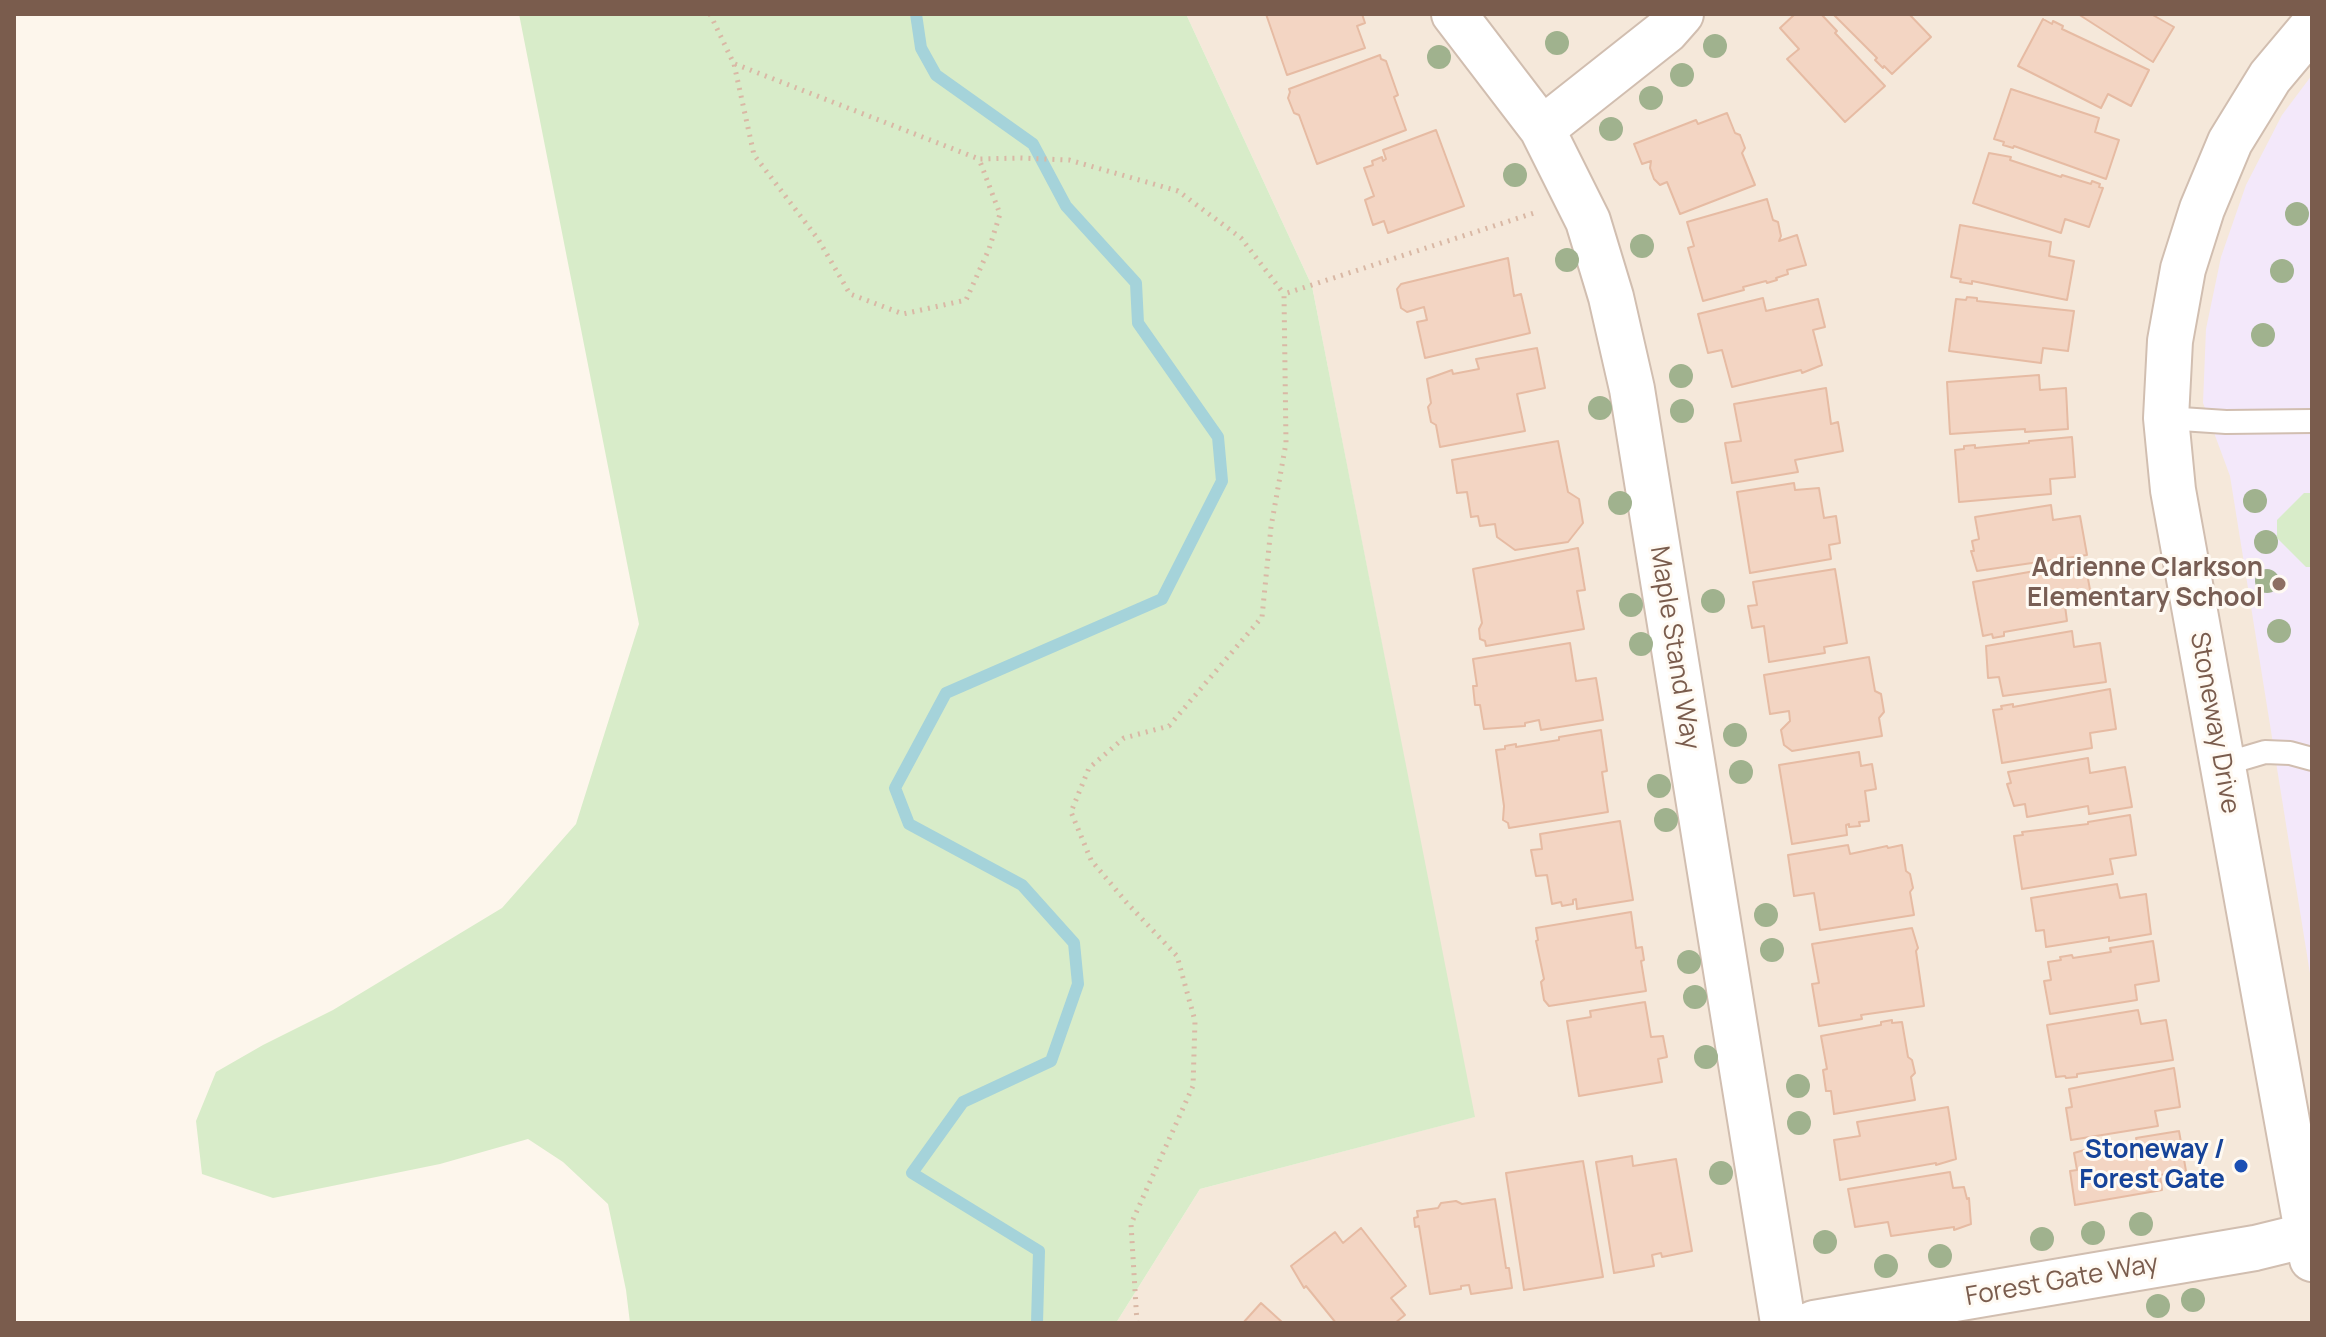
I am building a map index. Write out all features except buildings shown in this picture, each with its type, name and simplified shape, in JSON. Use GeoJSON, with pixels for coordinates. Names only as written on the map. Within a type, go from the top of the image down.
{"type":"FeatureCollection","features":[{"type":"Feature","properties":{"kind":"street","name":"Maple Stand Way"},"geometry":{"type":"LineString","coordinates":[[1454,14],[1542,129],[1588,221],[1611,297],[1632,389],[1783,1323]]}},
{"type":"Feature","properties":{"kind":"street"},"geometry":{"type":"LineString","coordinates":[[1542,129],[1666,31],[1681,14]]}},
{"type":"Feature","properties":{"kind":"street","name":"Stoneway Drive"},"geometry":{"type":"LineString","coordinates":[[2311,1243],[2221,765],[2173,490],[2166,418],[2170,341],[2183,269],[2202,209],[2238,129],[2270,77],[2312,27]]}},
{"type":"Feature","properties":{"kind":"street","name":"Forest Gate Way"},"geometry":{"type":"LineString","coordinates":[[1814,1323],[2255,1248],[2311,1243]]}},
{"type":"Feature","properties":{"kind":"lane"},"geometry":{"type":"LineString","coordinates":[[2166,418],[2226,422],[2312,421]]}},
{"type":"Feature","properties":{"kind":"lane"},"geometry":{"type":"LineString","coordinates":[[2221,765],[2265,752],[2290,753],[2312,759]]}},
{"type":"Feature","properties":{"kind":"path"},"geometry":{"type":"LineString","coordinates":[[710,14],[734,64],[754,155],[818,239],[850,294],[903,314],[966,300],[989,249],[1000,214],[979,159]]}},
{"type":"Feature","properties":{"kind":"path"},"geometry":{"type":"LineString","coordinates":[[734,64],[979,159],[1069,160],[1178,191],[1241,238],[1284,294],[1286,443],[1271,527],[1262,617],[1169,726],[1124,738],[1089,768],[1071,812],[1091,860],[1177,956],[1195,1021],[1193,1086],[1131,1224],[1137,1323]]}},
{"type":"Feature","properties":{"kind":"path"},"geometry":{"type":"LineString","coordinates":[[1284,294],[1576,199]]}},
{"type":"Feature","properties":{"kind":"shaded area"},"geometry":{"type":"Polygon","coordinates":[[[1186,14],[2312,14],[2312,1323],[1116,1323],[1200,1189],[1474,1117],[1312,286],[1186,14]]]}},
{"type":"Feature","properties":{"kind":"shaded area","name":"Adrienne Clarkson Elementary School"},"geometry":{"type":"Polygon","coordinates":[[[2312,75],[2312,986],[2230,476],[2203,403],[2206,329],[2221,257],[2246,185],[2282,115],[2312,75]]]}},
{"type":"Feature","properties":{"kind":"green space"},"geometry":{"type":"Polygon","coordinates":[[[519,14],[1186,14],[1312,286],[1475,1117],[1200,1189],[1116,1323],[630,1323],[608,1204],[563,1162],[528,1139],[440,1164],[273,1198],[202,1174],[196,1121],[216,1072],[333,1010],[502,908],[576,824],[639,624],[519,14]]]}},
{"type":"Feature","properties":{"kind":"green space"},"geometry":{"type":"Polygon","coordinates":[[[2304,493],[2312,493],[2312,567],[2306,567],[2277,538],[2277,520],[2304,493]]]}},
{"type":"Feature","properties":{"kind":"waterway"},"geometry":{"type":"LineString","coordinates":[[916,14],[921,48],[936,75],[1033,144],[1066,206],[1136,283],[1138,323],[1218,437],[1222,481],[1162,599],[946,693],[895,788],[909,824],[1022,885],[1074,943],[1078,984],[1051,1061],[963,1102],[912,1173],[1039,1251],[1037,1323]]}},
{"type":"Feature","properties":{"kind":"place","name":"Adrienne Clarkson Elementary School"},"geometry":{"type":"Point","coordinates":[2279,584]}},
{"type":"Feature","properties":{"kind":"place","name":"Stoneway / Forest Gate"},"geometry":{"type":"Point","coordinates":[2241,1166]}}]}
